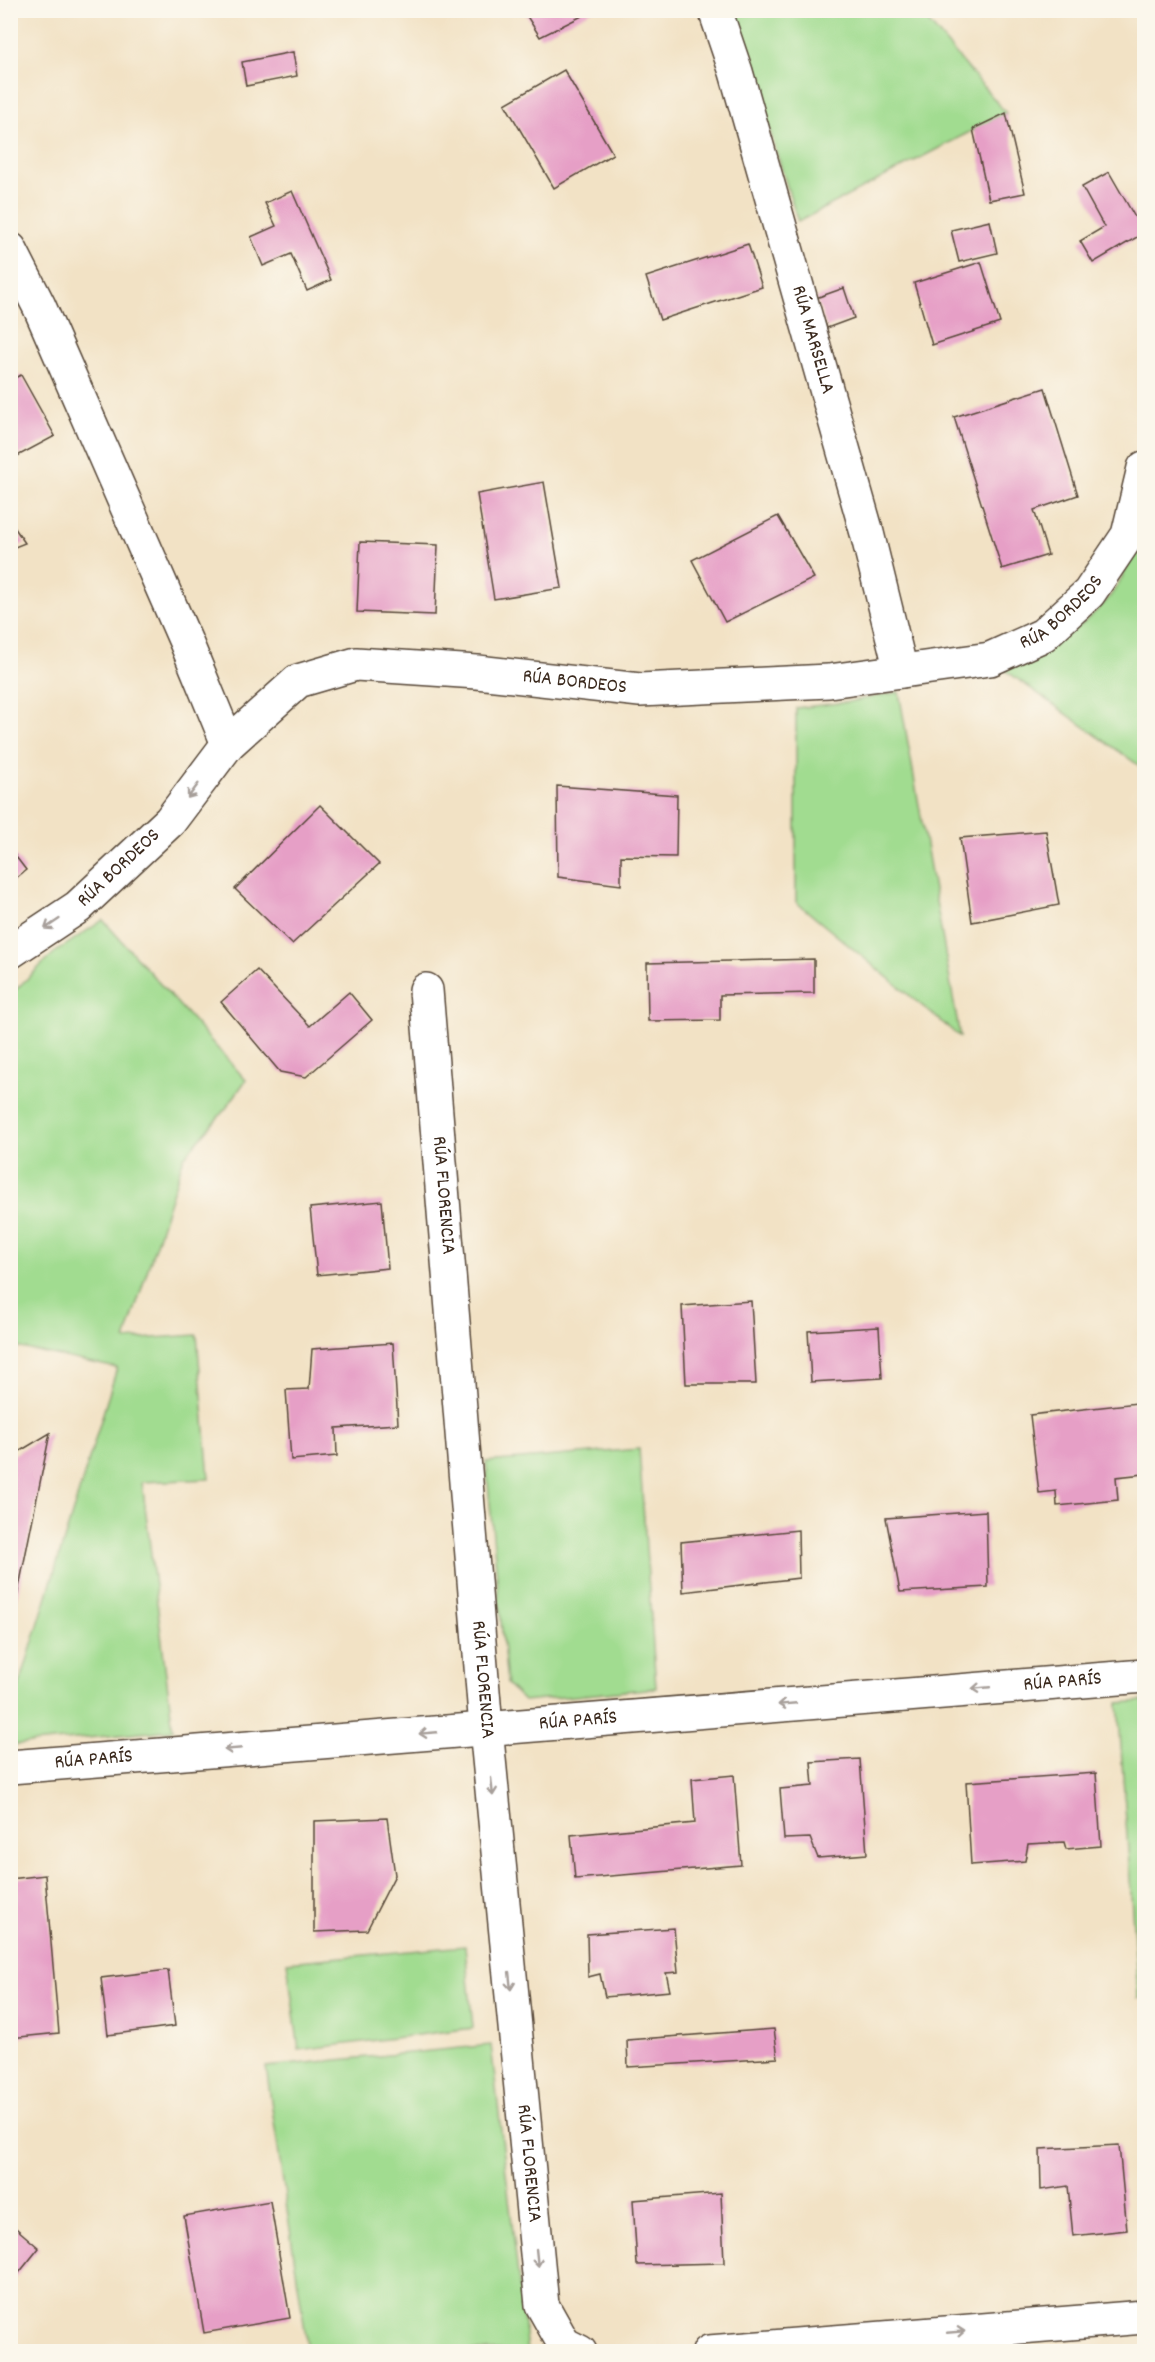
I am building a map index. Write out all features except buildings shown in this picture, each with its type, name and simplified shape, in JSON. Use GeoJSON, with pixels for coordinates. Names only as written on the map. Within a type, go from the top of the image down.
{"type":"FeatureCollection","features":[{"type":"Feature","properties":{"kind":"street","name":"RÚA MARSELLA"},"geometry":{"type":"LineString","coordinates":[[715,10],[739,83],[861,511],[901,671]]}},
{"type":"Feature","properties":{"kind":"street"},"geometry":{"type":"LineString","coordinates":[[10,249],[39,306],[163,588],[228,744]]}},
{"type":"Feature","properties":{"kind":"street","name":"RÚA BORDEOS"},"geometry":{"type":"LineString","coordinates":[[10,952],[78,907],[170,821],[228,744],[298,681],[356,664],[477,672],[640,690],[829,681],[990,659],[1043,634],[1089,593],[1128,535],[1144,468]]}},
{"type":"Feature","properties":{"kind":"street","name":"RÚA FLORENCIA"},"geometry":{"type":"LineString","coordinates":[[426,990],[486,1728],[542,2305],[564,2344],[580,2352]]}},
{"type":"Feature","properties":{"kind":"street","name":"RÚA PARÍS"},"geometry":{"type":"LineString","coordinates":[[10,1767],[1144,1676]]}},
{"type":"Feature","properties":{"kind":"street"},"geometry":{"type":"LineString","coordinates":[[709,2352],[1144,2317]]}},
{"type":"Feature","properties":{"kind":"green space"},"geometry":{"type":"Polygon","coordinates":[[[733,11],[919,11],[1006,113],[798,222],[733,11]]]}},
{"type":"Feature","properties":{"kind":"green space"},"geometry":{"type":"Polygon","coordinates":[[[1144,531],[1144,769],[1005,670],[1059,640],[1084,622],[1107,600],[1128,567],[1144,531]]]}},
{"type":"Feature","properties":{"kind":"green space"},"geometry":{"type":"Polygon","coordinates":[[[899,692],[960,1037],[796,902],[796,708],[848,702],[899,692]]]}},
{"type":"Feature","properties":{"kind":"green space"},"geometry":{"type":"Polygon","coordinates":[[[103,920],[246,1080],[227,1107],[184,1157],[125,1340],[197,1335],[209,1479],[142,1482],[173,1730],[11,1745],[11,1713],[117,1368],[11,1346],[11,994],[54,953],[103,920]]]}},
{"type":"Feature","properties":{"kind":"green space"},"geometry":{"type":"Polygon","coordinates":[[[639,1449],[656,1688],[524,1701],[507,1684],[486,1462],[639,1449]]]}},
{"type":"Feature","properties":{"kind":"green space"},"geometry":{"type":"Polygon","coordinates":[[[1144,1701],[1144,1997],[1138,1998],[1118,1703],[1144,1701]]]}},
{"type":"Feature","properties":{"kind":"green space"},"geometry":{"type":"Polygon","coordinates":[[[465,1946],[473,2028],[299,2050],[287,1962],[465,1946]]]}},
{"type":"Feature","properties":{"kind":"green space"},"geometry":{"type":"Polygon","coordinates":[[[491,2045],[527,2351],[308,2351],[266,2067],[491,2045]]]}}]}
